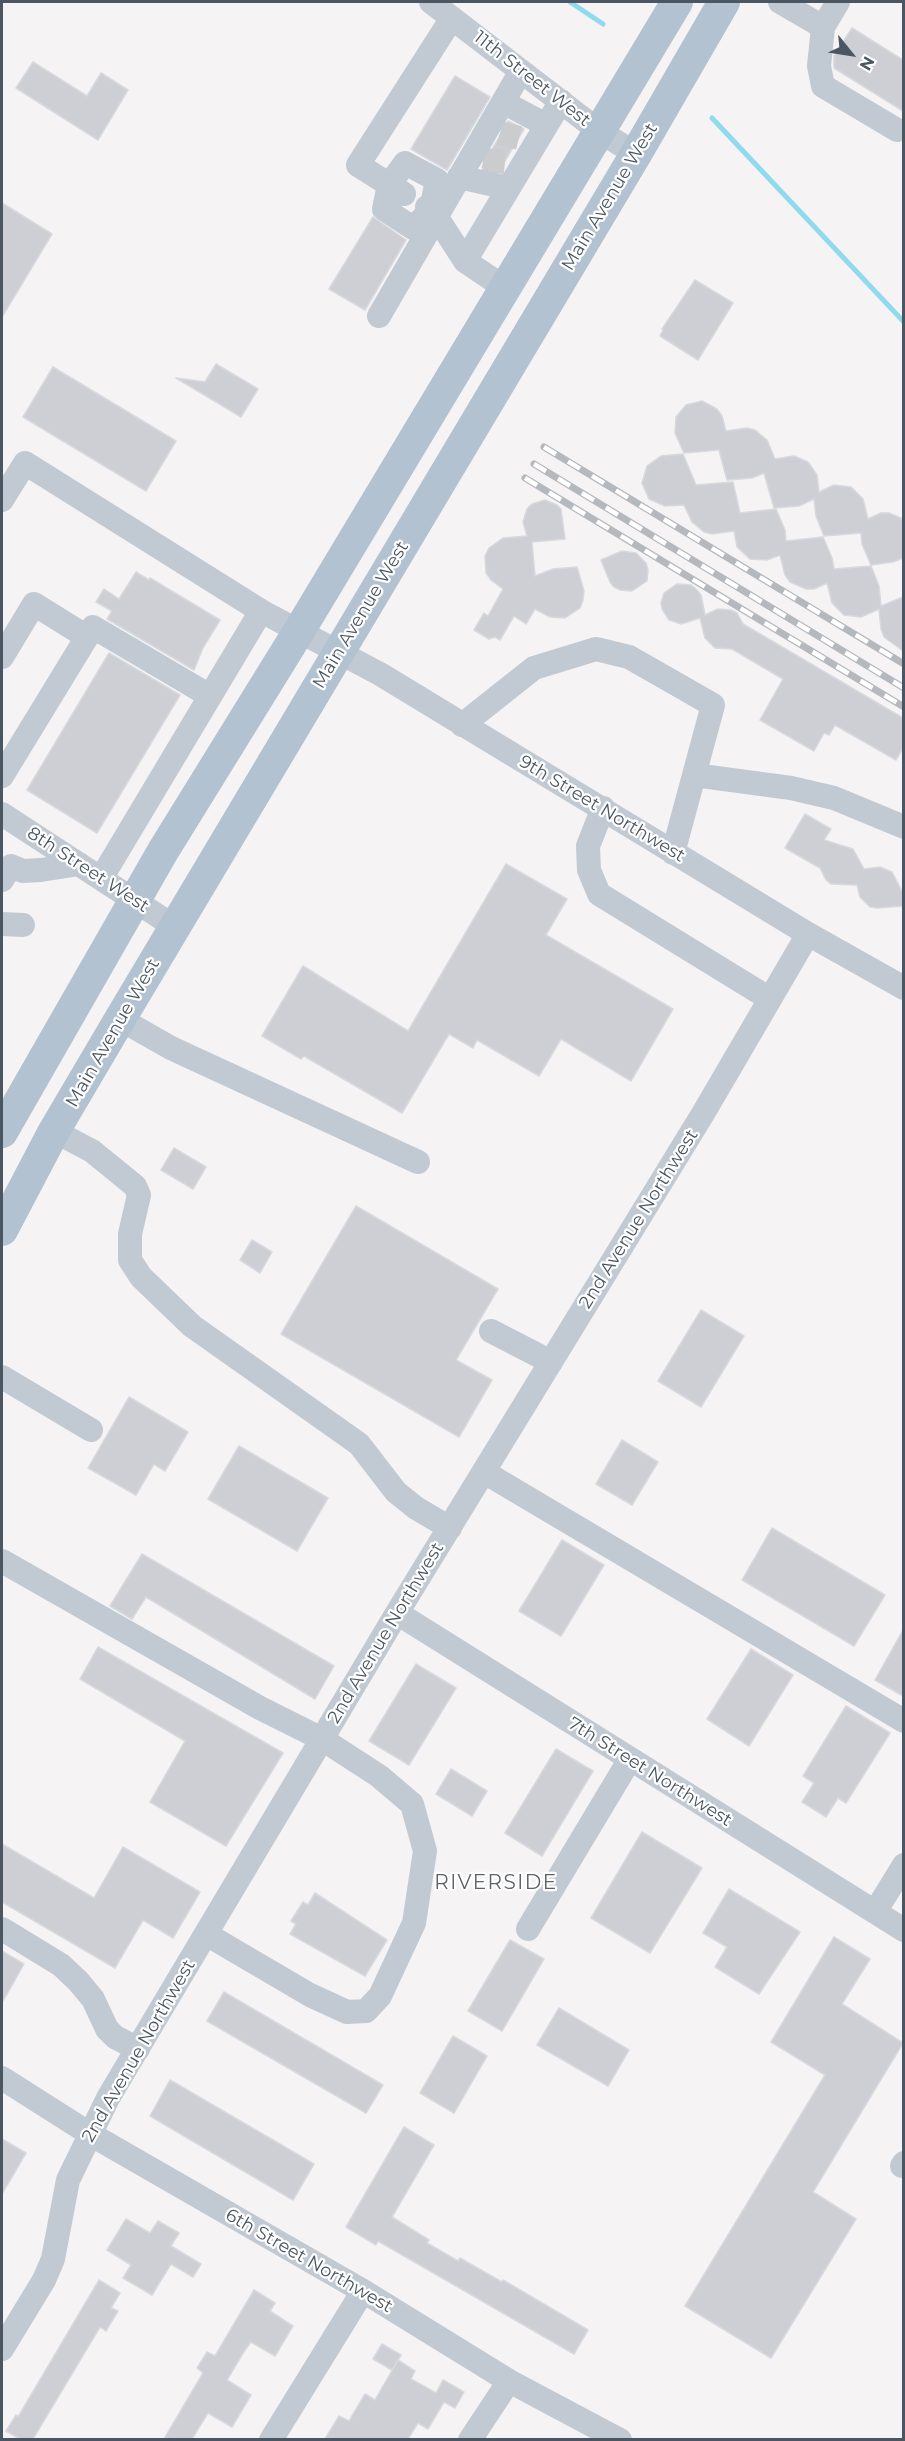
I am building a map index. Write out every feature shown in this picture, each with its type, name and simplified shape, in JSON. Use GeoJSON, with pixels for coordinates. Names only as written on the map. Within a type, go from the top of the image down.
{"type":"FeatureCollection","features":[{"type":"Feature","properties":{"kind":"main road"},"geometry":{"type":"LineString","coordinates":[[2,1132],[135,899],[677,2]]}},
{"type":"Feature","properties":{"kind":"main road","name":"Main Avenue West"},"geometry":{"type":"LineString","coordinates":[[2,1230],[54,1131],[636,154],[724,2]]}},
{"type":"Feature","properties":{"kind":"street","name":"11th Street West"},"geometry":{"type":"LineString","coordinates":[[431,2],[599,131],[636,154]]}},
{"type":"Feature","properties":{"kind":"street"},"geometry":{"type":"LineString","coordinates":[[780,2],[823,27]]}},
{"type":"Feature","properties":{"kind":"street"},"geometry":{"type":"LineString","coordinates":[[838,2],[823,27],[819,66],[823,86],[897,130]]}},
{"type":"Feature","properties":{"kind":"street"},"geometry":{"type":"LineString","coordinates":[[452,18],[358,165],[416,202],[465,261],[505,288]]}},
{"type":"Feature","properties":{"kind":"street"},"geometry":{"type":"LineString","coordinates":[[503,102],[521,71]]}},
{"type":"Feature","properties":{"kind":"street"},"geometry":{"type":"LineString","coordinates":[[379,316],[416,202],[488,164],[517,134],[561,101]]}},
{"type":"Feature","properties":{"kind":"street"},"geometry":{"type":"LineString","coordinates":[[503,102],[517,134]]}},
{"type":"Feature","properties":{"kind":"street"},"geometry":{"type":"LineString","coordinates":[[503,102],[517,134]]}},
{"type":"Feature","properties":{"kind":"street"},"geometry":{"type":"LineString","coordinates":[[488,164],[517,134]]}},
{"type":"Feature","properties":{"kind":"street"},"geometry":{"type":"LineString","coordinates":[[488,164],[508,188]]}},
{"type":"Feature","properties":{"kind":"street"},"geometry":{"type":"LineString","coordinates":[[488,164],[508,188]]}},
{"type":"Feature","properties":{"kind":"street"},"geometry":{"type":"LineString","coordinates":[[465,261],[508,188]]}},
{"type":"Feature","properties":{"kind":"street","name":"9th Street Northwest"},"geometry":{"type":"LineString","coordinates":[[2,500],[25,463],[261,611],[339,652],[462,724],[808,934],[903,988]]}},
{"type":"Feature","properties":{"kind":"street"},"geometry":{"type":"LineString","coordinates":[[2,657],[34,604],[87,636]]}},
{"type":"Feature","properties":{"kind":"street"},"geometry":{"type":"LineString","coordinates":[[102,877],[261,611]]}},
{"type":"Feature","properties":{"kind":"street"},"geometry":{"type":"LineString","coordinates":[[2,776],[9,747],[93,627],[210,696]]}},
{"type":"Feature","properties":{"kind":"street"},"geometry":{"type":"LineString","coordinates":[[462,724],[534,668],[596,649],[629,657],[713,705],[673,853]]}},
{"type":"Feature","properties":{"kind":"street"},"geometry":{"type":"LineString","coordinates":[[694,775],[791,788],[834,798],[903,827]]}},
{"type":"Feature","properties":{"kind":"street"},"geometry":{"type":"LineString","coordinates":[[603,808],[588,846],[589,870],[599,894],[770,999]]}},
{"type":"Feature","properties":{"kind":"street","name":"8th Street West"},"geometry":{"type":"LineString","coordinates":[[2,814],[102,877],[175,927]]}},
{"type":"Feature","properties":{"kind":"street"},"geometry":{"type":"LineString","coordinates":[[5,869],[41,870],[79,864]]}},
{"type":"Feature","properties":{"kind":"street","name":"2nd Avenue Northwest"},"geometry":{"type":"LineString","coordinates":[[2,2349],[44,2280],[53,2259],[68,2180],[108,2098],[397,1613],[705,1112],[808,934]]}},
{"type":"Feature","properties":{"kind":"street"},"geometry":{"type":"LineString","coordinates":[[120,1019],[171,1048],[418,1162]]}},
{"type":"Feature","properties":{"kind":"street"},"geometry":{"type":"LineString","coordinates":[[54,1131],[92,1151],[135,1186],[139,1195],[130,1234],[130,1260],[141,1277],[192,1326],[359,1444],[396,1492],[416,1508],[450,1528]]}},
{"type":"Feature","properties":{"kind":"street"},"geometry":{"type":"LineString","coordinates":[[491,1331],[551,1362]]}},
{"type":"Feature","properties":{"kind":"street"},"geometry":{"type":"LineString","coordinates":[[2,1377],[91,1430]]}},
{"type":"Feature","properties":{"kind":"street"},"geometry":{"type":"LineString","coordinates":[[484,1472],[903,1721]]}},
{"type":"Feature","properties":{"kind":"street"},"geometry":{"type":"LineString","coordinates":[[2,1561],[260,1708],[322,1739],[379,1776],[412,1804],[425,1851],[414,1923],[380,1996],[366,2011],[346,2012],[310,1995],[206,1934]]}},
{"type":"Feature","properties":{"kind":"street","name":"7th Street Northwest"},"geometry":{"type":"LineString","coordinates":[[397,1613],[903,1930]]}},
{"type":"Feature","properties":{"kind":"street"},"geometry":{"type":"LineString","coordinates":[[528,1929],[630,1759]]}},
{"type":"Feature","properties":{"kind":"street"},"geometry":{"type":"LineString","coordinates":[[875,1912],[903,1865]]}},
{"type":"Feature","properties":{"kind":"street"},"geometry":{"type":"LineString","coordinates":[[2,1929],[61,1965],[93,1999],[107,2029],[115,2037],[138,2049]]}},
{"type":"Feature","properties":{"kind":"street","name":"6th Street Northwest"},"geometry":{"type":"LineString","coordinates":[[2,2078],[90,2134],[363,2291],[509,2381],[620,2439]]}},
{"type":"Feature","properties":{"kind":"street"},"geometry":{"type":"LineString","coordinates":[[271,2439],[363,2291]]}},
{"type":"Feature","properties":{"kind":"street"},"geometry":{"type":"LineString","coordinates":[[470,2439],[509,2381]]}},
{"type":"Feature","properties":{"kind":"building"},"geometry":{"type":"Polygon","coordinates":[[[852,28],[903,60],[903,111],[834,68],[834,56],[852,28]]]}},
{"type":"Feature","properties":{"kind":"building"},"geometry":{"type":"Polygon","coordinates":[[[33,62],[87,96],[101,73],[128,90],[98,140],[16,88],[33,62]]]}},
{"type":"Feature","properties":{"kind":"building"},"geometry":{"type":"Polygon","coordinates":[[[455,76],[490,97],[447,170],[411,149],[455,76]]]}},
{"type":"Feature","properties":{"kind":"building"},"geometry":{"type":"Polygon","coordinates":[[[508,121],[524,129],[499,171],[482,167],[508,121]]]}},
{"type":"Feature","properties":{"kind":"building"},"geometry":{"type":"Polygon","coordinates":[[[2,203],[52,234],[2,317],[2,203]]]}},
{"type":"Feature","properties":{"kind":"building"},"geometry":{"type":"Polygon","coordinates":[[[373,217],[406,240],[365,310],[329,289],[373,217]]]}},
{"type":"Feature","properties":{"kind":"building"},"geometry":{"type":"Polygon","coordinates":[[[695,280],[733,303],[698,360],[660,336],[662,329],[695,280]]]}},
{"type":"Feature","properties":{"kind":"building"},"geometry":{"type":"Polygon","coordinates":[[[216,364],[258,389],[241,417],[176,378],[205,382],[216,364]]]}},
{"type":"Feature","properties":{"kind":"building"},"geometry":{"type":"Polygon","coordinates":[[[53,367],[176,441],[146,491],[23,417],[53,367]]]}},
{"type":"Feature","properties":{"kind":"building"},"geometry":{"type":"Polygon","coordinates":[[[702,401],[717,409],[722,416],[726,431],[747,428],[755,430],[767,440],[775,459],[794,456],[808,462],[817,475],[819,492],[834,485],[851,487],[863,499],[868,519],[881,513],[889,513],[903,519],[903,558],[871,565],[862,544],[861,533],[824,536],[816,516],[814,499],[799,506],[774,508],[764,473],[752,478],[727,480],[719,450],[684,453],[675,433],[676,417],[686,405],[702,401]]]}},
{"type":"Feature","properties":{"kind":"building"},"geometry":{"type":"Polygon","coordinates":[[[683,454],[696,485],[733,482],[740,513],[776,509],[785,530],[786,541],[823,537],[834,569],[871,566],[879,586],[881,606],[903,597],[903,651],[884,637],[879,609],[861,617],[844,615],[832,603],[827,583],[814,589],[806,589],[790,582],[785,575],[780,555],[767,560],[750,559],[737,547],[734,531],[712,534],[704,532],[692,522],[684,505],[665,506],[649,499],[642,483],[647,466],[661,456],[683,454]]]}},
{"type":"Feature","properties":{"kind":"building"},"geometry":{"type":"Polygon","coordinates":[[[545,500],[561,509],[565,539],[532,542],[535,576],[553,569],[577,567],[584,591],[580,608],[565,618],[550,617],[535,609],[526,624],[514,616],[500,640],[495,637],[489,639],[474,630],[484,613],[488,616],[503,589],[486,573],[485,556],[489,548],[503,538],[527,536],[523,522],[527,509],[532,504],[545,500]]]}},
{"type":"Feature","properties":{"kind":"building"},"geometry":{"type":"Polygon","coordinates":[[[622,551],[636,553],[646,563],[648,570],[647,581],[632,591],[614,587],[601,560],[622,551]]]}},
{"type":"Feature","properties":{"kind":"building"},"geometry":{"type":"Polygon","coordinates":[[[136,572],[220,620],[203,648],[194,670],[107,619],[112,611],[96,602],[104,589],[119,599],[136,572]]]}},
{"type":"Feature","properties":{"kind":"building"},"geometry":{"type":"Polygon","coordinates":[[[677,584],[691,585],[696,589],[701,595],[705,615],[718,609],[737,613],[743,624],[903,718],[903,748],[896,760],[835,725],[829,735],[824,733],[814,751],[760,720],[783,679],[732,649],[715,648],[705,638],[700,618],[681,624],[669,620],[661,603],[664,593],[677,584]]]}},
{"type":"Feature","properties":{"kind":"building"},"geometry":{"type":"Polygon","coordinates":[[[109,653],[180,695],[97,833],[27,790],[109,653]]]}},
{"type":"Feature","properties":{"kind":"building"},"geometry":{"type":"Polygon","coordinates":[[[805,814],[831,829],[824,840],[853,849],[864,869],[880,867],[892,872],[903,893],[903,906],[870,907],[860,897],[857,885],[831,884],[826,880],[820,868],[785,848],[805,814]]]}},
{"type":"Feature","properties":{"kind":"building"},"geometry":{"type":"Polygon","coordinates":[[[506,864],[567,899],[546,935],[673,1009],[631,1081],[561,1039],[539,1076],[477,1040],[473,1048],[449,1034],[402,1113],[304,1056],[301,1059],[262,1036],[303,966],[408,1031],[506,864]]]}},
{"type":"Feature","properties":{"kind":"building"},"geometry":{"type":"Polygon","coordinates":[[[174,1148],[206,1167],[193,1189],[161,1170],[174,1148]]]}},
{"type":"Feature","properties":{"kind":"building"},"geometry":{"type":"Polygon","coordinates":[[[356,1206],[498,1289],[456,1360],[492,1380],[459,1437],[281,1334],[356,1206]]]}},
{"type":"Feature","properties":{"kind":"building"},"geometry":{"type":"Polygon","coordinates":[[[252,1240],[272,1252],[260,1273],[240,1260],[252,1240]]]}},
{"type":"Feature","properties":{"kind":"building"},"geometry":{"type":"Polygon","coordinates":[[[701,1310],[744,1336],[701,1407],[658,1381],[701,1310]]]}},
{"type":"Feature","properties":{"kind":"building"},"geometry":{"type":"Polygon","coordinates":[[[129,1397],[188,1432],[165,1471],[154,1464],[136,1495],[88,1468],[129,1397]]]}},
{"type":"Feature","properties":{"kind":"building"},"geometry":{"type":"Polygon","coordinates":[[[622,1440],[658,1462],[632,1505],[596,1484],[622,1440]]]}},
{"type":"Feature","properties":{"kind":"building"},"geometry":{"type":"Polygon","coordinates":[[[239,1446],[328,1498],[297,1551],[208,1499],[239,1446]]]}},
{"type":"Feature","properties":{"kind":"building"},"geometry":{"type":"Polygon","coordinates":[[[772,1528],[885,1595],[854,1646],[742,1580],[772,1528]]]}},
{"type":"Feature","properties":{"kind":"building"},"geometry":{"type":"Polygon","coordinates":[[[562,1540],[604,1565],[561,1636],[519,1611],[562,1540]]]}},
{"type":"Feature","properties":{"kind":"building"},"geometry":{"type":"Polygon","coordinates":[[[142,1554],[334,1666],[315,1699],[146,1597],[132,1619],[110,1606],[142,1554]]]}},
{"type":"Feature","properties":{"kind":"building"},"geometry":{"type":"Polygon","coordinates":[[[903,1630],[903,1696],[875,1680],[903,1630]]]}},
{"type":"Feature","properties":{"kind":"building"},"geometry":{"type":"Polygon","coordinates":[[[98,1647],[283,1753],[226,1846],[150,1802],[185,1741],[80,1679],[98,1647]]]}},
{"type":"Feature","properties":{"kind":"building"},"geometry":{"type":"Polygon","coordinates":[[[751,1649],[793,1675],[749,1746],[707,1719],[751,1649]]]}},
{"type":"Feature","properties":{"kind":"building"},"geometry":{"type":"Polygon","coordinates":[[[416,1664],[456,1688],[409,1765],[369,1741],[416,1664]]]}},
{"type":"Feature","properties":{"kind":"building"},"geometry":{"type":"Polygon","coordinates":[[[846,1706],[890,1733],[846,1803],[838,1798],[826,1817],[802,1802],[814,1783],[803,1776],[846,1706]]]}},
{"type":"Feature","properties":{"kind":"building"},"geometry":{"type":"Polygon","coordinates":[[[556,1749],[593,1771],[542,1856],[505,1833],[556,1749]]]}},
{"type":"Feature","properties":{"kind":"building"},"geometry":{"type":"Polygon","coordinates":[[[451,1769],[487,1791],[472,1816],[436,1794],[451,1769]]]}},
{"type":"Feature","properties":{"kind":"building"},"geometry":{"type":"Polygon","coordinates":[[[642,1832],[702,1868],[650,1953],[591,1918],[642,1832]]]}},
{"type":"Feature","properties":{"kind":"building"},"geometry":{"type":"Polygon","coordinates":[[[2,1844],[94,1898],[123,1847],[200,1892],[173,1938],[143,1920],[115,1968],[2,1902],[2,1844]]]}},
{"type":"Feature","properties":{"kind":"building"},"geometry":{"type":"Polygon","coordinates":[[[729,1889],[800,1932],[759,1994],[715,1967],[727,1947],[703,1933],[729,1889]]]}},
{"type":"Feature","properties":{"kind":"building"},"geometry":{"type":"Polygon","coordinates":[[[315,1893],[387,1940],[365,1976],[290,1934],[296,1924],[291,1921],[303,1902],[308,1905],[315,1893]]]}},
{"type":"Feature","properties":{"kind":"building"},"geometry":{"type":"Polygon","coordinates":[[[834,1937],[870,1959],[842,2004],[903,2043],[813,2192],[856,2219],[771,2358],[685,2306],[825,2075],[771,2042],[834,1937]]]}},
{"type":"Feature","properties":{"kind":"building"},"geometry":{"type":"Polygon","coordinates":[[[510,1940],[544,1959],[502,2031],[468,2011],[510,1940]]]}},
{"type":"Feature","properties":{"kind":"building"},"geometry":{"type":"Polygon","coordinates":[[[2,1951],[24,1964],[2,2003],[2,1951]]]}},
{"type":"Feature","properties":{"kind":"building"},"geometry":{"type":"Polygon","coordinates":[[[224,1992],[383,2085],[366,2113],[207,2021],[224,1992]]]}},
{"type":"Feature","properties":{"kind":"building"},"geometry":{"type":"Polygon","coordinates":[[[559,2008],[629,2050],[608,2086],[537,2045],[559,2008]]]}},
{"type":"Feature","properties":{"kind":"building"},"geometry":{"type":"Polygon","coordinates":[[[453,2036],[487,2056],[454,2113],[420,2093],[453,2036]]]}},
{"type":"Feature","properties":{"kind":"building"},"geometry":{"type":"Polygon","coordinates":[[[170,2080],[314,2164],[293,2200],[150,2116],[170,2080]]]}},
{"type":"Feature","properties":{"kind":"building"},"geometry":{"type":"Polygon","coordinates":[[[404,2127],[434,2145],[392,2217],[429,2240],[427,2243],[458,2261],[460,2258],[502,2282],[503,2280],[588,2330],[574,2354],[378,2241],[376,2245],[346,2227],[404,2127]]]}},
{"type":"Feature","properties":{"kind":"building"},"geometry":{"type":"Polygon","coordinates":[[[2,2139],[26,2153],[2,2194],[2,2139]]]}},
{"type":"Feature","properties":{"kind":"building"},"geometry":{"type":"Polygon","coordinates":[[[126,2219],[150,2233],[158,2221],[179,2233],[171,2246],[201,2264],[193,2277],[171,2264],[152,2295],[123,2278],[131,2265],[107,2250],[126,2219]]]}},
{"type":"Feature","properties":{"kind":"building"},"geometry":{"type":"Polygon","coordinates":[[[99,2280],[120,2293],[111,2308],[118,2311],[106,2331],[100,2327],[33,2439],[20,2439],[6,2431],[16,2415],[18,2417],[99,2280]]]}},
{"type":"Feature","properties":{"kind":"building"},"geometry":{"type":"Polygon","coordinates":[[[254,2290],[275,2303],[270,2311],[293,2326],[275,2356],[251,2342],[245,2350],[227,2380],[251,2395],[232,2427],[208,2413],[192,2439],[164,2439],[203,2373],[197,2368],[207,2352],[215,2356],[254,2290]]]}},
{"type":"Feature","properties":{"kind":"building"},"geometry":{"type":"Polygon","coordinates":[[[382,2344],[401,2355],[392,2370],[373,2359],[382,2344]]]}},
{"type":"Feature","properties":{"kind":"building"},"geometry":{"type":"Polygon","coordinates":[[[398,2360],[415,2371],[411,2379],[436,2393],[443,2380],[464,2392],[455,2408],[444,2402],[428,2429],[418,2423],[408,2439],[325,2439],[339,2416],[349,2421],[365,2394],[375,2400],[398,2360]]]}},
{"type":"Feature","properties":{"kind":"waterway"},"geometry":{"type":"LineString","coordinates":[[570,2],[603,24]]}},
{"type":"Feature","properties":{"kind":"waterway"},"geometry":{"type":"LineString","coordinates":[[712,118],[904,322]]}},
{"type":"Feature","properties":{"kind":"tunnel"},"geometry":{"type":"LineString","coordinates":[[500,133],[519,138]]}},
{"type":"Feature","properties":{"kind":"tunnel"},"geometry":{"type":"LineString","coordinates":[[483,160],[505,162]]}},
{"type":"Feature","properties":{"kind":"railway"},"geometry":{"type":"LineString","coordinates":[[544,447],[904,664]]}},
{"type":"Feature","properties":{"kind":"railway"},"geometry":{"type":"LineString","coordinates":[[534,464],[904,688]]}},
{"type":"Feature","properties":{"kind":"railway"},"geometry":{"type":"LineString","coordinates":[[525,478],[904,707]]}},
{"type":"Feature","properties":{"kind":"district","name":"RIVERSIDE"},"geometry":{"type":"Point","coordinates":[496,1883]}}]}
